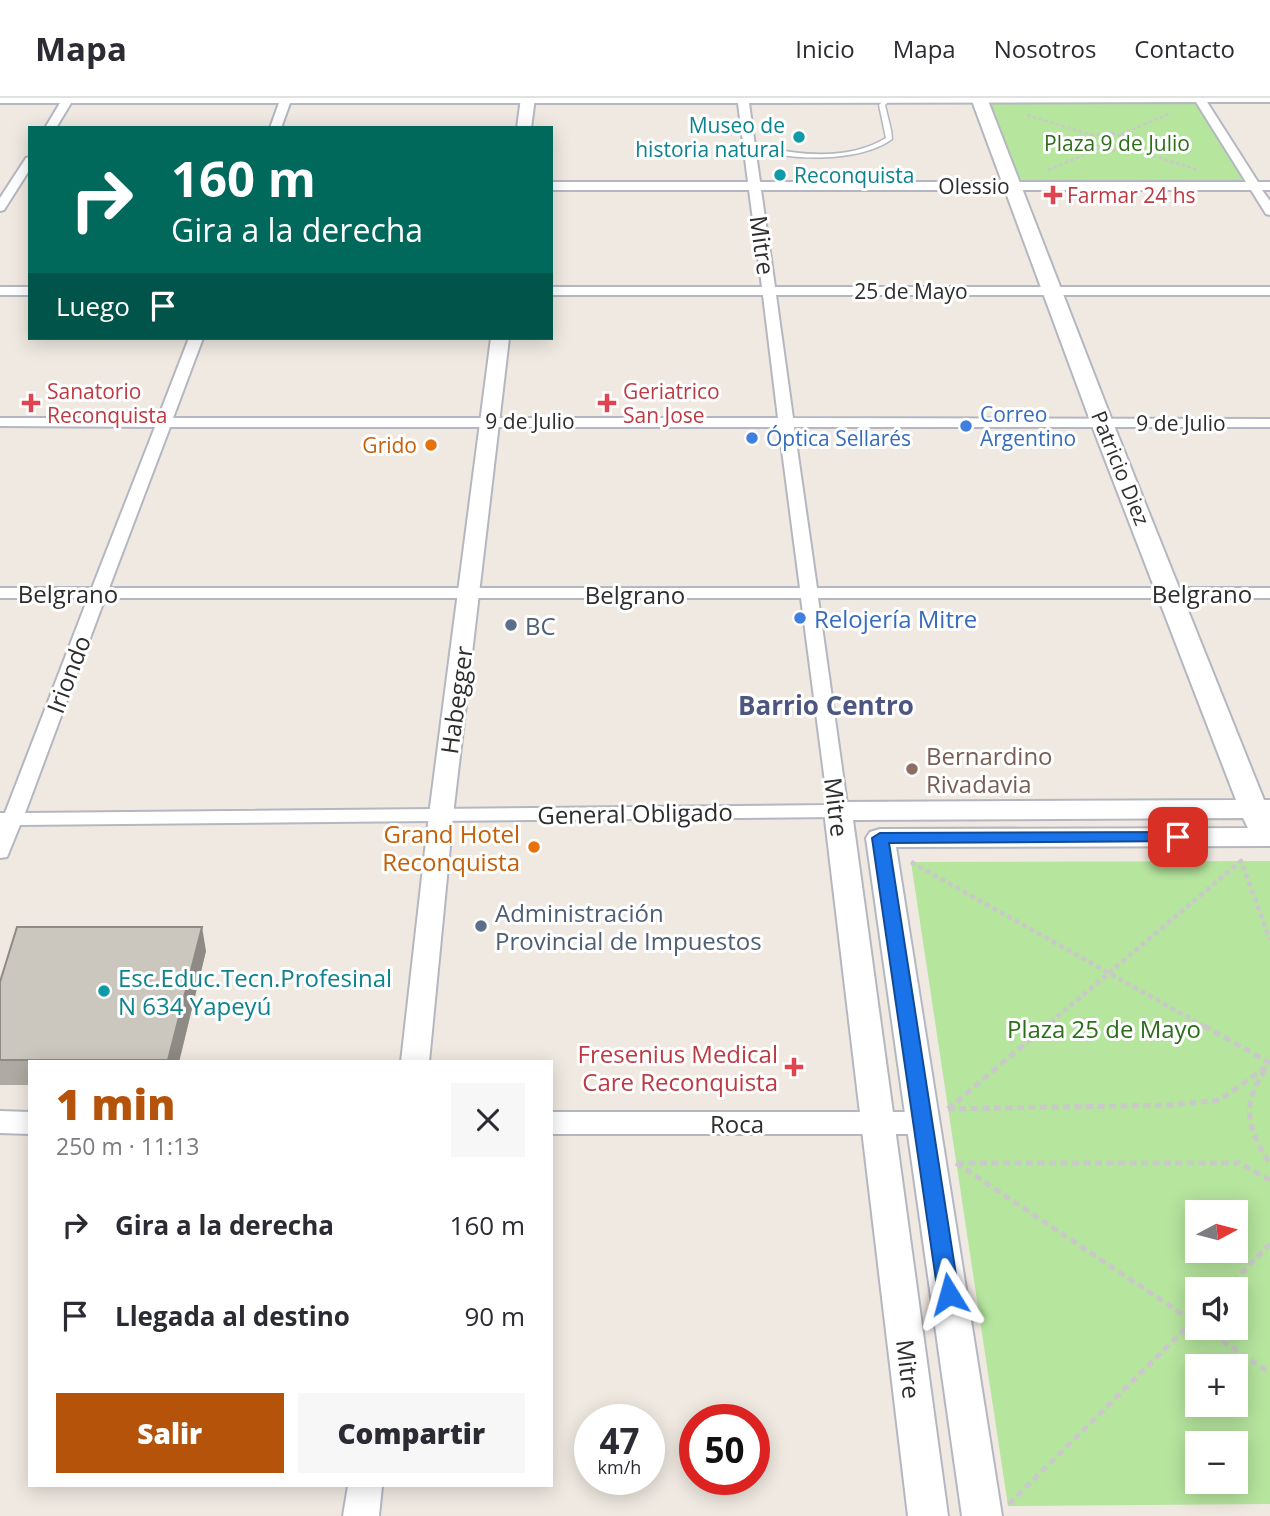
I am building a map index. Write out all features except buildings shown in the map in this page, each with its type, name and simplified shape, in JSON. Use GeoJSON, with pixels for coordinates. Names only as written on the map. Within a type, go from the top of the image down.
{"type":"FeatureCollection","features":[{"type":"Feature","properties":{"kind":"main road","name":"Patricio Diez"},"geometry":{"type":"LineString","coordinates":[[979,98],[1102,423],[1262,809],[1267,837]]}},
{"type":"Feature","properties":{"kind":"main road","name":"General Obligado"},"geometry":{"type":"LineString","coordinates":[[838,811],[1262,809]]}},
{"type":"Feature","properties":{"kind":"main road","name":"Mitre"},"geometry":{"type":"LineString","coordinates":[[838,811],[928,1516]]}},
{"type":"Feature","properties":{"kind":"main road","name":"Mitre"},"geometry":{"type":"LineString","coordinates":[[995,1511],[923,1123],[880,838],[1267,837]]}},
{"type":"Feature","properties":{"kind":"street"},"geometry":{"type":"LineString","coordinates":[[1199,98],[1270,211]]}},
{"type":"Feature","properties":{"kind":"street"},"geometry":{"type":"LineString","coordinates":[[51,126],[69,99]]}},
{"type":"Feature","properties":{"kind":"street"},"geometry":{"type":"LineString","coordinates":[[276,126],[286,99]]}},
{"type":"Feature","properties":{"kind":"street"},"geometry":{"type":"LineString","coordinates":[[524,126],[527,99]]}},
{"type":"Feature","properties":{"kind":"street","name":"Mitre"},"geometry":{"type":"LineString","coordinates":[[743,99],[838,811]]}},
{"type":"Feature","properties":{"kind":"street"},"geometry":{"type":"LineString","coordinates":[[0,100],[1270,99]]}},
{"type":"Feature","properties":{"kind":"street"},"geometry":{"type":"LineString","coordinates":[[0,206],[6,187],[28,162]]}},
{"type":"Feature","properties":{"kind":"street","name":"Olessio"},"geometry":{"type":"LineString","coordinates":[[553,186],[1270,186]]}},
{"type":"Feature","properties":{"kind":"street"},"geometry":{"type":"LineString","coordinates":[[6,187],[28,187]]}},
{"type":"Feature","properties":{"kind":"street"},"geometry":{"type":"LineString","coordinates":[[0,291],[28,291]]}},
{"type":"Feature","properties":{"kind":"street","name":"25 de Mayo"},"geometry":{"type":"LineString","coordinates":[[553,291],[1270,291]]}},
{"type":"Feature","properties":{"kind":"street","name":"Iriondo"},"geometry":{"type":"LineString","coordinates":[[0,852],[6,820],[100,593],[195,340]]}},
{"type":"Feature","properties":{"kind":"street","name":"Habegger"},"geometry":{"type":"LineString","coordinates":[[415,1060],[441,815],[500,340]]}},
{"type":"Feature","properties":{"kind":"street","name":"9 de Julio"},"geometry":{"type":"LineString","coordinates":[[0,422],[1270,423]]}},
{"type":"Feature","properties":{"kind":"street","name":"Belgrano"},"geometry":{"type":"LineString","coordinates":[[0,593],[1270,593]]}},
{"type":"Feature","properties":{"kind":"street","name":"General Obligado"},"geometry":{"type":"LineString","coordinates":[[6,820],[838,811]]}},
{"type":"Feature","properties":{"kind":"street"},"geometry":{"type":"LineString","coordinates":[[0,1122],[28,1122]]}},
{"type":"Feature","properties":{"kind":"street","name":"Roca"},"geometry":{"type":"LineString","coordinates":[[553,1123],[923,1123]]}},
{"type":"Feature","properties":{"kind":"street"},"geometry":{"type":"LineString","coordinates":[[361,1516],[365,1487]]}},
{"type":"Feature","properties":{"kind":"lane"},"geometry":{"type":"LineString","coordinates":[[751,146],[770,152],[824,155],[880,148],[889,139],[890,130],[883,116],[882,105],[888,99]]}},
{"type":"Feature","properties":{"kind":"path"},"geometry":{"type":"LineString","coordinates":[[1020,112],[1092,135],[1121,135],[1199,98]]}},
{"type":"Feature","properties":{"kind":"path"},"geometry":{"type":"LineString","coordinates":[[1092,135],[1087,141],[1100,149]]}},
{"type":"Feature","properties":{"kind":"path"},"geometry":{"type":"LineString","coordinates":[[1121,135],[1135,142],[1134,146],[1128,149]]}},
{"type":"Feature","properties":{"kind":"path"},"geometry":{"type":"LineString","coordinates":[[1013,186],[1100,149],[1128,149],[1207,172]]}},
{"type":"Feature","properties":{"kind":"path"},"geometry":{"type":"LineString","coordinates":[[1270,940],[1241,861],[948,1109],[1171,1105],[1220,1100],[1270,1064]]}},
{"type":"Feature","properties":{"kind":"path"},"geometry":{"type":"LineString","coordinates":[[911,862],[1270,1064]]}},
{"type":"Feature","properties":{"kind":"path"},"geometry":{"type":"LineString","coordinates":[[1270,1064],[1254,1084],[1247,1109],[1254,1138],[1270,1164]]}},
{"type":"Feature","properties":{"kind":"path"},"geometry":{"type":"LineString","coordinates":[[1185,1314],[956,1163],[1239,1163],[1270,1180]]}},
{"type":"Feature","properties":{"kind":"path"},"geometry":{"type":"LineString","coordinates":[[1237,1277],[1270,1244]]}},
{"type":"Feature","properties":{"kind":"path"},"geometry":{"type":"LineString","coordinates":[[995,1511],[1185,1331]]}},
{"type":"Feature","properties":{"kind":"path"},"geometry":{"type":"LineString","coordinates":[[1221,1340],[1270,1373]]}},
{"type":"Feature","properties":{"kind":"green space","name":"Plaza 9 de Julio"},"geometry":{"type":"Polygon","coordinates":[[[979,99],[1199,99],[1255,186],[1013,186],[979,99]]]}},
{"type":"Feature","properties":{"kind":"green space","name":"Plaza 25 de Mayo"},"geometry":{"type":"Polygon","coordinates":[[[1270,861],[1270,1504],[1008,1506],[911,862],[1270,861]]]}},
{"type":"Feature","properties":{"kind":"place","name":"Museo de historia natural"},"geometry":{"type":"Point","coordinates":[799,137]}},
{"type":"Feature","properties":{"kind":"place","name":"Reconquista"},"geometry":{"type":"Point","coordinates":[780,175]}},
{"type":"Feature","properties":{"kind":"place","name":"Farmar 24 hs"},"geometry":{"type":"Point","coordinates":[1053,195]}},
{"type":"Feature","properties":{"kind":"place","name":"Sanatorio Reconquista"},"geometry":{"type":"Point","coordinates":[31,403]}},
{"type":"Feature","properties":{"kind":"place","name":"Geriatrico San Jose"},"geometry":{"type":"Point","coordinates":[607,403]}},
{"type":"Feature","properties":{"kind":"place","name":"Correo Argentino"},"geometry":{"type":"Point","coordinates":[966,426]}},
{"type":"Feature","properties":{"kind":"place","name":"Óptica Sellarés"},"geometry":{"type":"Point","coordinates":[752,438]}},
{"type":"Feature","properties":{"kind":"place","name":"Grido"},"geometry":{"type":"Point","coordinates":[431,445]}},
{"type":"Feature","properties":{"kind":"place","name":"Relojería Mitre"},"geometry":{"type":"Point","coordinates":[800,618]}},
{"type":"Feature","properties":{"kind":"place","name":"BC"},"geometry":{"type":"Point","coordinates":[511,625]}},
{"type":"Feature","properties":{"kind":"place","name":"Bernardino Rivadavia"},"geometry":{"type":"Point","coordinates":[912,769]}},
{"type":"Feature","properties":{"kind":"place","name":"Grand Hotel Reconquista"},"geometry":{"type":"Point","coordinates":[534,847]}},
{"type":"Feature","properties":{"kind":"place","name":"Administración Provincial de Impuestos"},"geometry":{"type":"Point","coordinates":[481,926]}},
{"type":"Feature","properties":{"kind":"place","name":"Esc.Educ.Tecn.Profesinal N 634 Yapeyú"},"geometry":{"type":"Point","coordinates":[104,991]}},
{"type":"Feature","properties":{"kind":"place","name":"Fresenius Medical Care Reconquista"},"geometry":{"type":"Point","coordinates":[794,1067]}},
{"type":"Feature","properties":{"kind":"district","name":"Barrio Centro"},"geometry":{"type":"Point","coordinates":[826,705]}},
{"type":"Feature","properties":{"kind":"route"},"geometry":{"type":"LineString","coordinates":[[949,1294],[880,838],[1178,837]]}}]}
